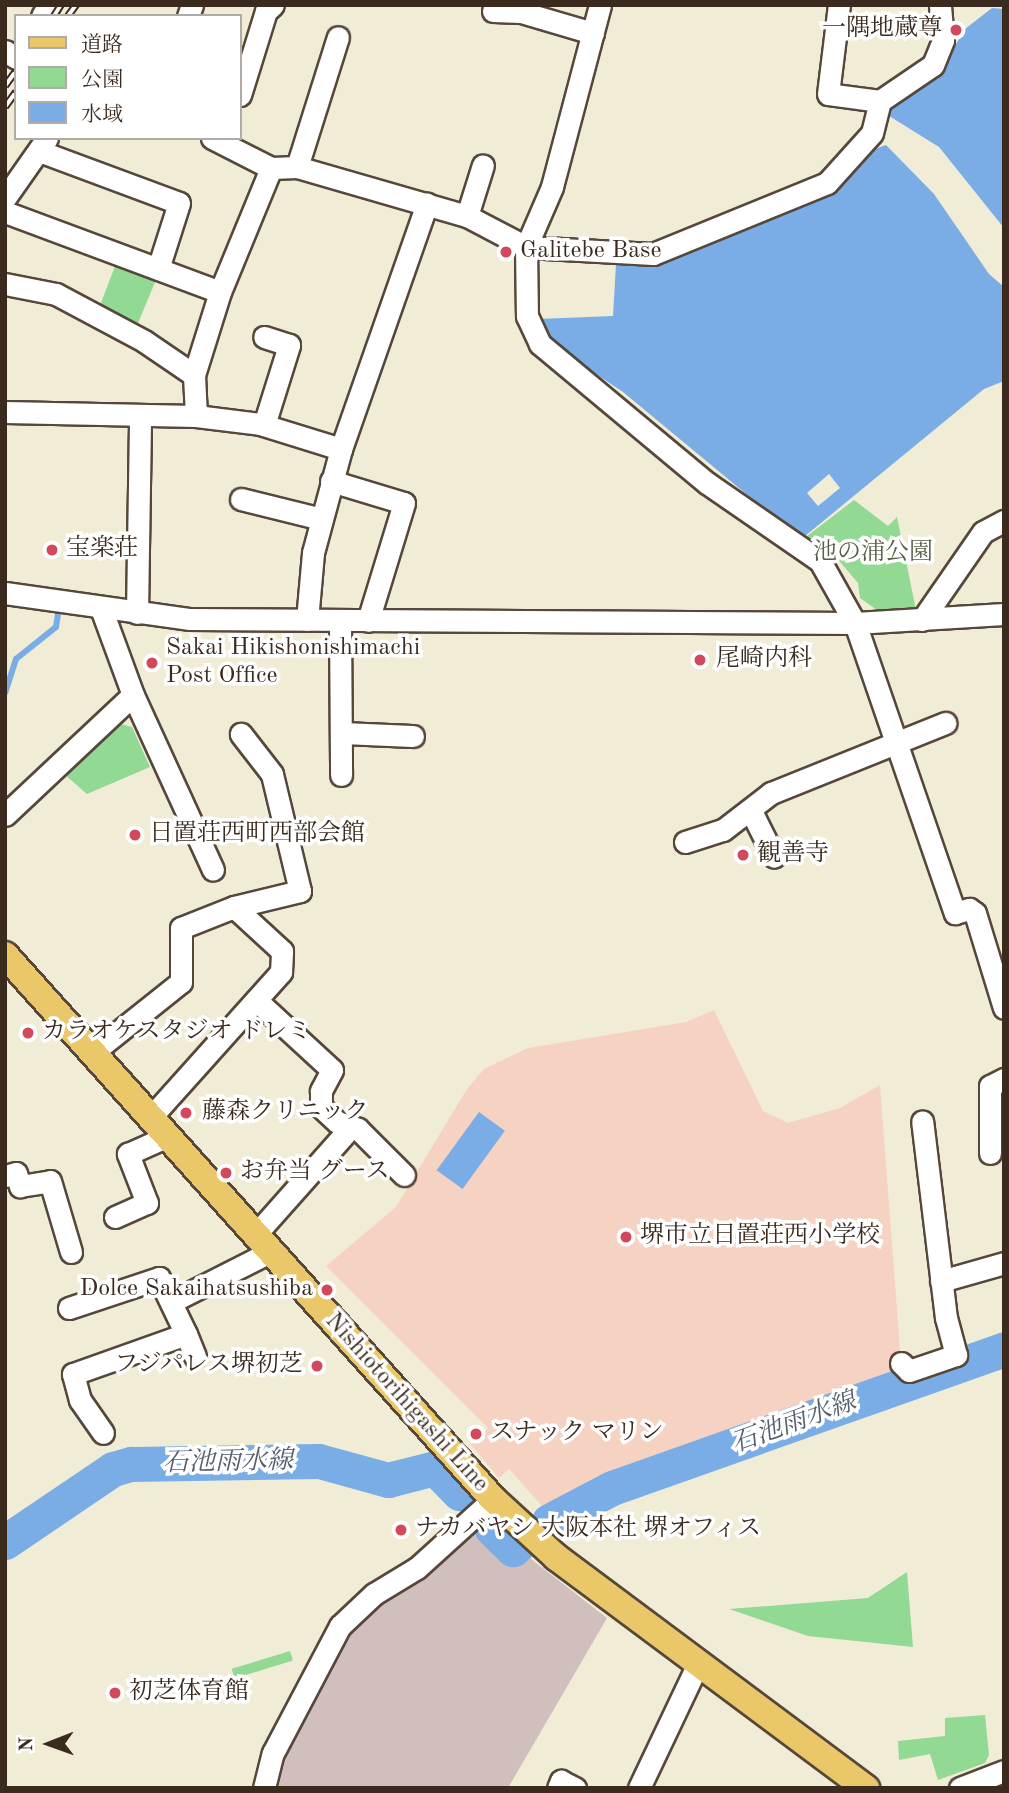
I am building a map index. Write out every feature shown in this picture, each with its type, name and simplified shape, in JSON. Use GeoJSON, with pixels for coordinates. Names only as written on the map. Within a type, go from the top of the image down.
{"type":"FeatureCollection","features":[{"type":"Feature","properties":{"kind":"main road","name":"Nishiotorihigashi Line"},"geometry":{"type":"LineString","coordinates":[[5,954],[493,1499],[556,1557],[697,1666],[847,1770],[866,1788]]}},
{"type":"Feature","properties":{"kind":"street"},"geometry":{"type":"LineString","coordinates":[[242,89],[266,11],[273,5]]}},
{"type":"Feature","properties":{"kind":"street"},"geometry":{"type":"LineString","coordinates":[[600,5],[552,187],[526,247],[527,316],[540,344],[707,483],[820,561],[855,623],[955,913],[969,909],[975,914],[1004,1008]]}},
{"type":"Feature","properties":{"kind":"street"},"geometry":{"type":"LineString","coordinates":[[839,5],[828,94],[880,102]]}},
{"type":"Feature","properties":{"kind":"street"},"geometry":{"type":"LineString","coordinates":[[221,140],[271,168],[297,167],[467,216],[526,247],[653,254],[827,183],[872,133],[880,102],[933,65],[943,40],[940,5]]}},
{"type":"Feature","properties":{"kind":"street"},"geometry":{"type":"LineString","coordinates":[[493,11],[522,12],[593,33]]}},
{"type":"Feature","properties":{"kind":"street"},"geometry":{"type":"LineString","coordinates":[[297,167],[338,37]]}},
{"type":"Feature","properties":{"kind":"street"},"geometry":{"type":"LineString","coordinates":[[5,198],[43,145],[179,203],[158,269]]}},
{"type":"Feature","properties":{"kind":"street"},"geometry":{"type":"LineString","coordinates":[[467,216],[483,166]]}},
{"type":"Feature","properties":{"kind":"street"},"geometry":{"type":"LineString","coordinates":[[196,416],[194,375],[220,292],[271,168]]}},
{"type":"Feature","properties":{"kind":"street"},"geometry":{"type":"LineString","coordinates":[[307,620],[313,554],[331,481],[427,204]]}},
{"type":"Feature","properties":{"kind":"street"},"geometry":{"type":"LineString","coordinates":[[5,212],[220,292]]}},
{"type":"Feature","properties":{"kind":"street"},"geometry":{"type":"LineString","coordinates":[[5,284],[56,294],[144,341],[194,375]]}},
{"type":"Feature","properties":{"kind":"street"},"geometry":{"type":"LineString","coordinates":[[264,337],[289,345],[264,425]]}},
{"type":"Feature","properties":{"kind":"street"},"geometry":{"type":"LineString","coordinates":[[5,412],[196,416],[264,425],[341,449]]}},
{"type":"Feature","properties":{"kind":"street"},"geometry":{"type":"LineString","coordinates":[[137,612],[140,415]]}},
{"type":"Feature","properties":{"kind":"street"},"geometry":{"type":"LineString","coordinates":[[331,481],[404,503],[368,621]]}},
{"type":"Feature","properties":{"kind":"street"},"geometry":{"type":"LineString","coordinates":[[241,499],[321,519]]}},
{"type":"Feature","properties":{"kind":"street"},"geometry":{"type":"LineString","coordinates":[[922,620],[983,532],[1004,521]]}},
{"type":"Feature","properties":{"kind":"street"},"geometry":{"type":"LineString","coordinates":[[5,593],[190,619],[855,623],[1004,614]]}},
{"type":"Feature","properties":{"kind":"street"},"geometry":{"type":"LineString","coordinates":[[101,608],[133,695],[214,870]]}},
{"type":"Feature","properties":{"kind":"street"},"geometry":{"type":"LineString","coordinates":[[340,620],[341,775]]}},
{"type":"Feature","properties":{"kind":"street"},"geometry":{"type":"LineString","coordinates":[[5,814],[133,695]]}},
{"type":"Feature","properties":{"kind":"street"},"geometry":{"type":"LineString","coordinates":[[685,842],[723,830],[771,793],[945,723]]}},
{"type":"Feature","properties":{"kind":"street"},"geometry":{"type":"LineString","coordinates":[[342,733],[413,736]]}},
{"type":"Feature","properties":{"kind":"street"},"geometry":{"type":"LineString","coordinates":[[92,1053],[181,982],[181,928],[234,907],[300,891],[272,774],[241,734]]}},
{"type":"Feature","properties":{"kind":"street"},"geometry":{"type":"LineString","coordinates":[[751,811],[774,858]]}},
{"type":"Feature","properties":{"kind":"street"},"geometry":{"type":"LineString","coordinates":[[116,1217],[147,1203],[128,1154],[159,1126],[256,1000],[281,972],[282,951],[234,907]]}},
{"type":"Feature","properties":{"kind":"street"},"geometry":{"type":"LineString","coordinates":[[256,1000],[332,1070],[321,1091],[321,1107],[349,1129],[358,1129],[404,1175]]}},
{"type":"Feature","properties":{"kind":"street"},"geometry":{"type":"LineString","coordinates":[[990,1153],[990,1086],[1004,1079]]}},
{"type":"Feature","properties":{"kind":"street"},"geometry":{"type":"LineString","coordinates":[[901,1363],[909,1371],[956,1355],[941,1281],[922,1121]]}},
{"type":"Feature","properties":{"kind":"street"},"geometry":{"type":"LineString","coordinates":[[171,1302],[263,1244],[349,1129]]}},
{"type":"Feature","properties":{"kind":"street"},"geometry":{"type":"LineString","coordinates":[[5,1175],[16,1174],[20,1186],[50,1181],[70,1238]]}},
{"type":"Feature","properties":{"kind":"street"},"geometry":{"type":"LineString","coordinates":[[941,1281],[1004,1263]]}},
{"type":"Feature","properties":{"kind":"street"},"geometry":{"type":"LineString","coordinates":[[69,1308],[159,1278],[195,1356]]}},
{"type":"Feature","properties":{"kind":"street"},"geometry":{"type":"LineString","coordinates":[[103,1433],[80,1400],[73,1374],[186,1334]]}},
{"type":"Feature","properties":{"kind":"street"},"geometry":{"type":"LineString","coordinates":[[264,1788],[273,1753],[340,1626],[374,1594],[418,1567],[493,1499]]}},
{"type":"Feature","properties":{"kind":"street"},"geometry":{"type":"LineString","coordinates":[[639,1788],[697,1666]]}},
{"type":"Feature","properties":{"kind":"street"},"geometry":{"type":"LineString","coordinates":[[960,1788],[1004,1771]]}},
{"type":"Feature","properties":{"kind":"street"},"geometry":{"type":"LineString","coordinates":[[558,1788],[561,1781],[575,1788]]}},
{"type":"Feature","properties":{"kind":"shaded area","name":"堺市立日置荘西小学校"},"geometry":{"type":"Polygon","coordinates":[[[714,1010],[763,1111],[788,1123],[840,1108],[880,1085],[901,1363],[898,1375],[576,1489],[542,1506],[509,1469],[499,1478],[471,1445],[488,1428],[326,1266],[396,1207],[467,1089],[484,1069],[528,1048],[686,1022],[714,1010]]]}},
{"type":"Feature","properties":{"kind":"shaded area"},"geometry":{"type":"Polygon","coordinates":[[[474,1527],[501,1558],[514,1562],[526,1555],[607,1618],[508,1788],[273,1788],[274,1777],[350,1630],[474,1527]]]}},
{"type":"Feature","properties":{"kind":"green space"},"geometry":{"type":"Polygon","coordinates":[[[117,261],[158,275],[136,328],[99,308],[117,261]]]}},
{"type":"Feature","properties":{"kind":"green space","name":"池の浦公園"},"geometry":{"type":"Polygon","coordinates":[[[854,500],[888,526],[897,517],[916,610],[877,610],[860,598],[858,583],[829,549],[823,554],[802,540],[854,500]]]}},
{"type":"Feature","properties":{"kind":"green space"},"geometry":{"type":"Polygon","coordinates":[[[121,724],[132,727],[150,767],[87,794],[64,774],[121,724]]]}},
{"type":"Feature","properties":{"kind":"green space"},"geometry":{"type":"Polygon","coordinates":[[[907,1572],[913,1647],[808,1636],[729,1609],[868,1598],[907,1572]]]}},
{"type":"Feature","properties":{"kind":"green space"},"geometry":{"type":"Polygon","coordinates":[[[290,1651],[293,1661],[235,1678],[232,1669],[290,1651]]]}},
{"type":"Feature","properties":{"kind":"green space"},"geometry":{"type":"Polygon","coordinates":[[[985,1715],[989,1755],[985,1763],[938,1780],[930,1754],[899,1760],[898,1741],[945,1736],[945,1718],[985,1715]]]}},
{"type":"Feature","properties":{"kind":"water"},"geometry":{"type":"Polygon","coordinates":[[[992,8],[1004,9],[1004,228],[939,147],[886,114],[938,74],[965,29],[992,8]]]}},
{"type":"Feature","properties":{"kind":"water"},"geometry":{"type":"Polygon","coordinates":[[[886,145],[934,194],[989,274],[1004,287],[1004,381],[984,389],[805,536],[757,503],[623,392],[543,339],[538,319],[613,316],[616,264],[651,265],[828,196],[872,150],[886,145]],[[829,474],[807,493],[818,506],[840,488],[829,474]]]}},
{"type":"Feature","properties":{"kind":"water"},"geometry":{"type":"Polygon","coordinates":[[[479,1112],[505,1131],[463,1189],[437,1170],[479,1112]]]}},
{"type":"Feature","properties":{"kind":"waterway"},"geometry":{"type":"LineString","coordinates":[[5,693],[16,659],[56,627],[59,609]]}},
{"type":"Feature","properties":{"kind":"waterway","name":"石池雨水線"},"geometry":{"type":"LineString","coordinates":[[549,1521],[612,1488],[1004,1349]]}},
{"type":"Feature","properties":{"kind":"waterway","name":"石池雨水線"},"geometry":{"type":"LineString","coordinates":[[5,1542],[113,1469],[131,1464],[319,1461],[388,1480],[435,1468],[459,1493]]}},
{"type":"Feature","properties":{"kind":"waterway","name":"石池雨水線"},"geometry":{"type":"LineString","coordinates":[[492,1529],[513,1549],[520,1543]]}},
{"type":"Feature","properties":{"kind":"railway"},"geometry":{"type":"LineString","coordinates":[[55,14],[61,5]]}},
{"type":"Feature","properties":{"kind":"railway"},"geometry":{"type":"LineString","coordinates":[[69,14],[76,5]]}},
{"type":"Feature","properties":{"kind":"railway"},"geometry":{"type":"LineString","coordinates":[[5,86],[14,74]]}},
{"type":"Feature","properties":{"kind":"railway"},"geometry":{"type":"LineString","coordinates":[[5,107],[14,95]]}},
{"type":"Feature","properties":{"kind":"place","name":"一隅地蔵尊"},"geometry":{"type":"Point","coordinates":[956,30]}},
{"type":"Feature","properties":{"kind":"place","name":"Galitebe Base"},"geometry":{"type":"Point","coordinates":[506,252]}},
{"type":"Feature","properties":{"kind":"place","name":"宝楽荘"},"geometry":{"type":"Point","coordinates":[52,550]}},
{"type":"Feature","properties":{"kind":"place","name":"尾崎内科"},"geometry":{"type":"Point","coordinates":[700,660]}},
{"type":"Feature","properties":{"kind":"place","name":"Sakai Hikishonishimachi Post Office"},"geometry":{"type":"Point","coordinates":[152,663]}},
{"type":"Feature","properties":{"kind":"place","name":"日置荘西町西部会館"},"geometry":{"type":"Point","coordinates":[135,835]}},
{"type":"Feature","properties":{"kind":"place","name":"観善寺"},"geometry":{"type":"Point","coordinates":[743,855]}},
{"type":"Feature","properties":{"kind":"place","name":"カラオケスタジオ ドレミ"},"geometry":{"type":"Point","coordinates":[28,1033]}},
{"type":"Feature","properties":{"kind":"place","name":"藤森クリニック"},"geometry":{"type":"Point","coordinates":[186,1113]}},
{"type":"Feature","properties":{"kind":"place","name":"お弁当 グース"},"geometry":{"type":"Point","coordinates":[226,1173]}},
{"type":"Feature","properties":{"kind":"place","name":"堺市立日置荘西小学校"},"geometry":{"type":"Point","coordinates":[626,1237]}},
{"type":"Feature","properties":{"kind":"place","name":"Dolce Sakaihatsushiba"},"geometry":{"type":"Point","coordinates":[327,1290]}},
{"type":"Feature","properties":{"kind":"place","name":"フジパレス堺初芝"},"geometry":{"type":"Point","coordinates":[317,1366]}},
{"type":"Feature","properties":{"kind":"place","name":"スナック マリン"},"geometry":{"type":"Point","coordinates":[476,1434]}},
{"type":"Feature","properties":{"kind":"place","name":"ナカバヤシ 大阪本社 堺オフィス"},"geometry":{"type":"Point","coordinates":[401,1530]}},
{"type":"Feature","properties":{"kind":"place","name":"初芝体育館"},"geometry":{"type":"Point","coordinates":[115,1693]}}]}
